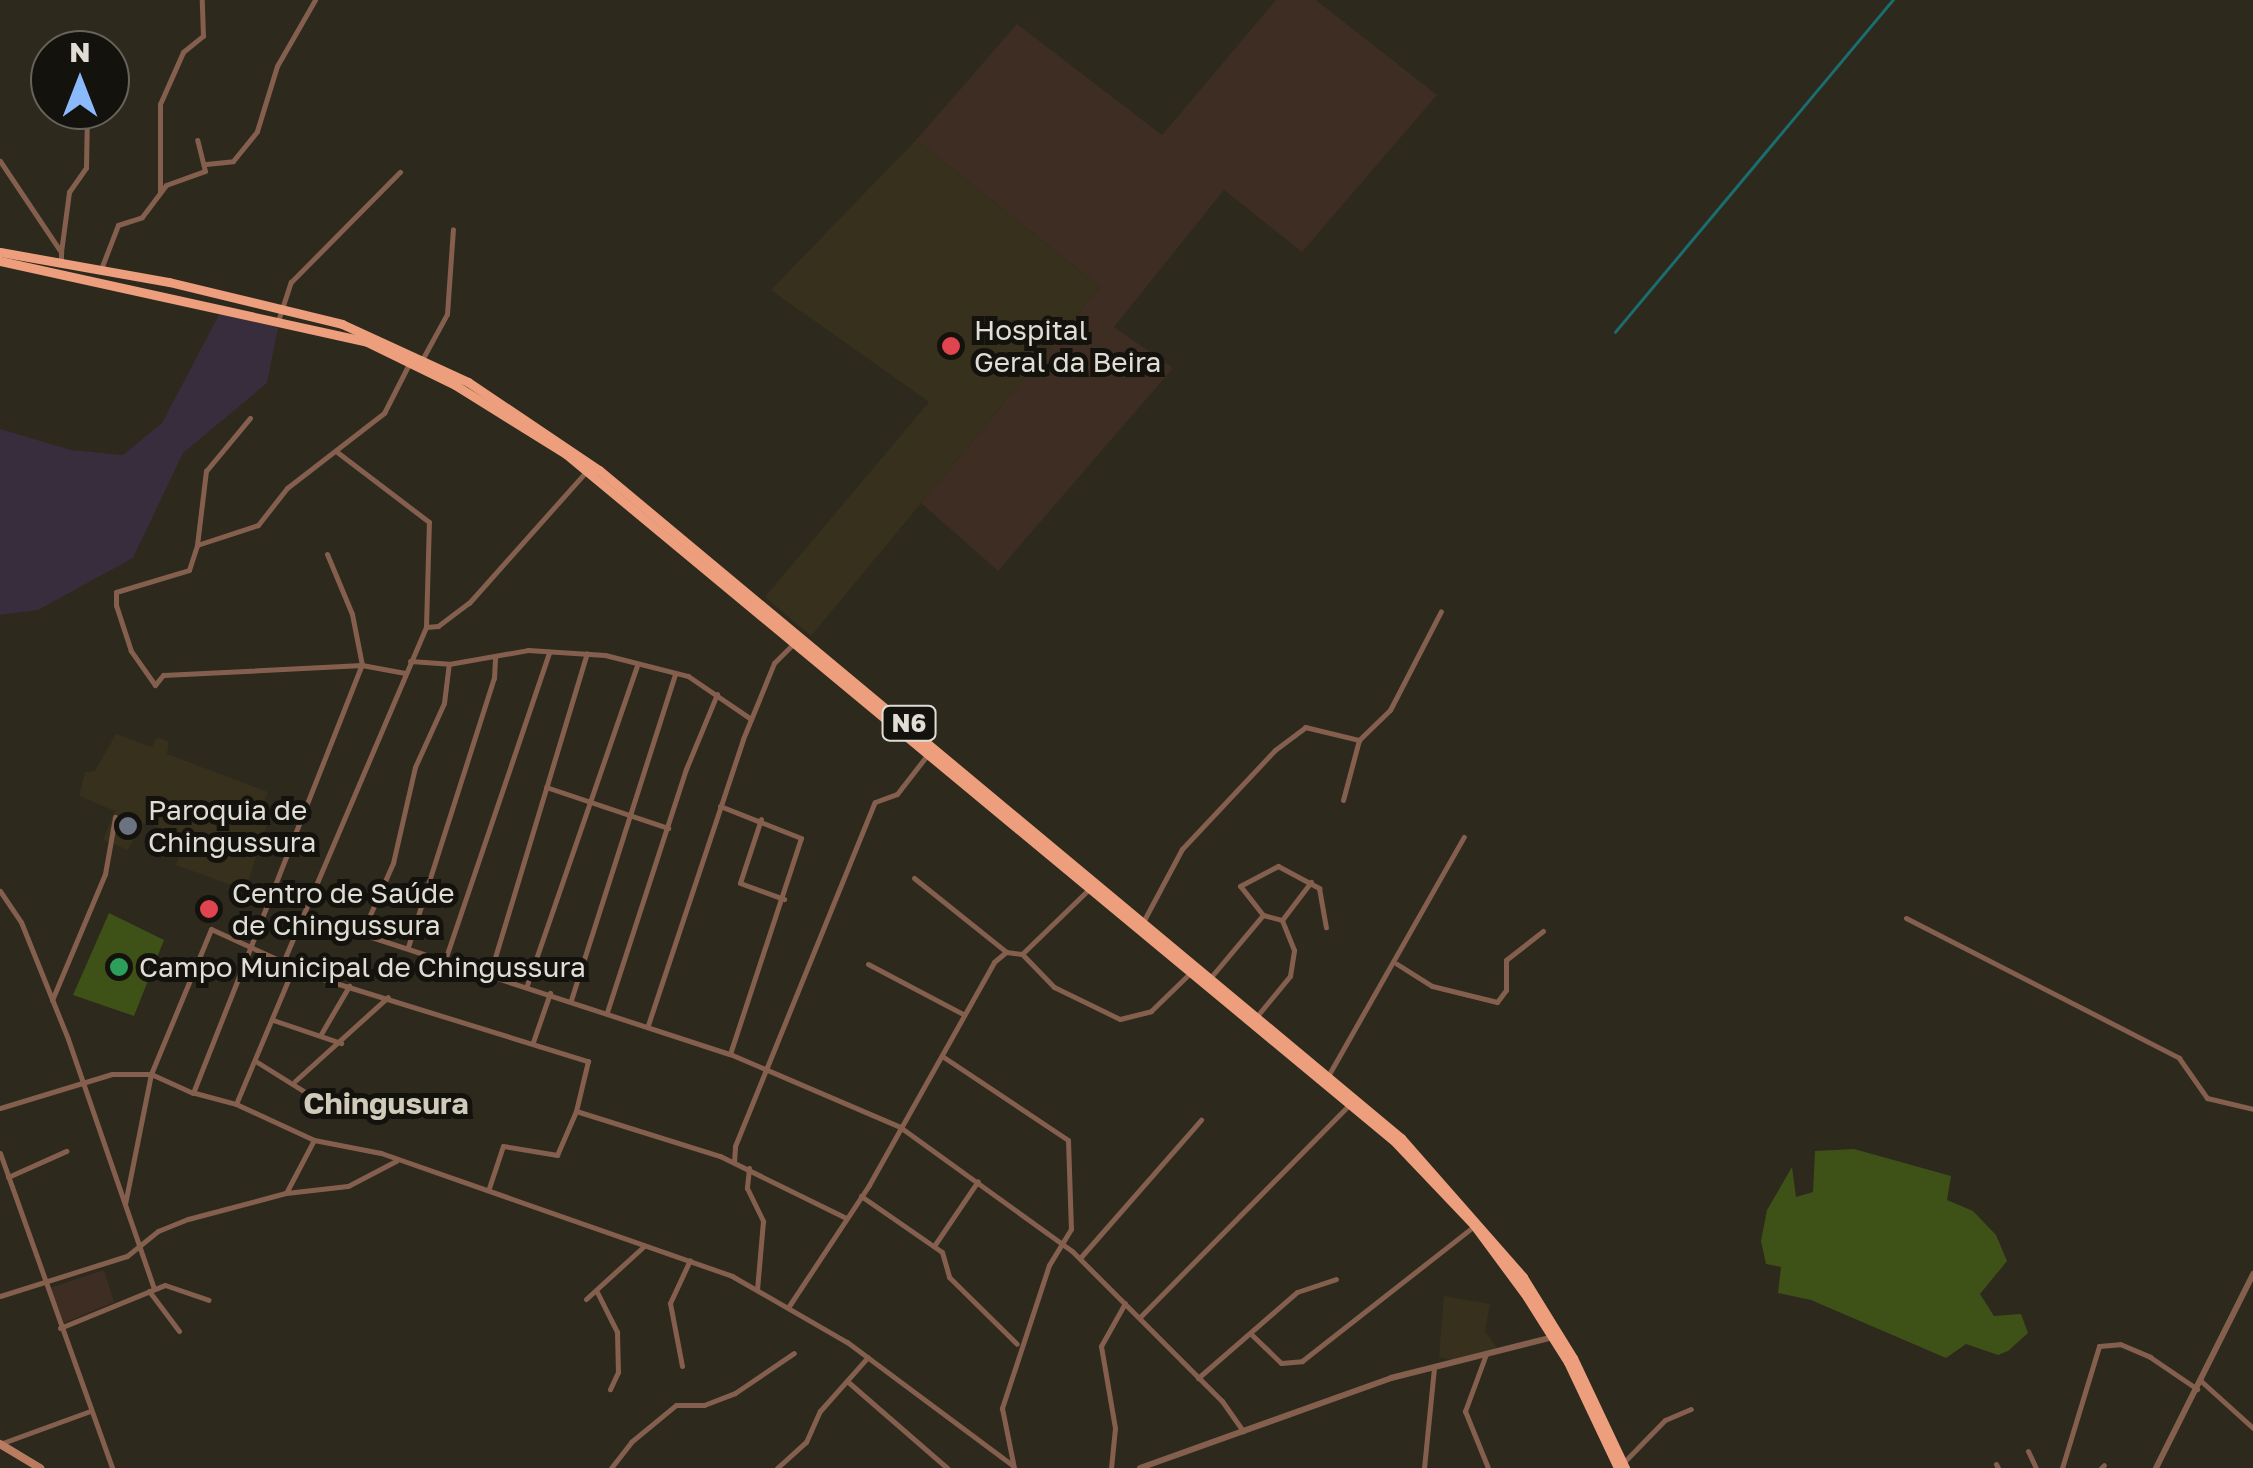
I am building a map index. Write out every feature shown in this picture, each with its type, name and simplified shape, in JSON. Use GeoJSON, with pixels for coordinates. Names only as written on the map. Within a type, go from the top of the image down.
{"type":"FeatureCollection","features":[{"type":"Feature","properties":{"kind":"highway","name":"N6"},"geometry":{"type":"LineString","coordinates":[[0,252],[282,306],[423,358],[599,470],[1258,1016],[1449,1187],[1523,1276],[1573,1358],[1622,1466]]}},
{"type":"Feature","properties":{"kind":"highway","name":"N6"},"geometry":{"type":"LineString","coordinates":[[0,262],[61,263],[279,318],[410,362],[496,408],[588,471],[929,751],[1188,974],[1326,1079],[1474,1226],[1553,1337],[1622,1466]]}},
{"type":"Feature","properties":{"kind":"main road"},"geometry":{"type":"LineString","coordinates":[[0,1444],[40,1468]]}},
{"type":"Feature","properties":{"kind":"street"},"geometry":{"type":"LineString","coordinates":[[160,192],[156,136],[162,96],[182,52],[204,36],[202,0]]}},
{"type":"Feature","properties":{"kind":"street"},"geometry":{"type":"LineString","coordinates":[[206,164],[233,161],[257,131],[277,66],[315,0]]}},
{"type":"Feature","properties":{"kind":"street"},"geometry":{"type":"LineString","coordinates":[[61,263],[70,192],[86,168],[87,130]]}},
{"type":"Feature","properties":{"kind":"street"},"geometry":{"type":"LineString","coordinates":[[101,269],[114,230],[140,219],[160,192],[201,174],[206,164],[197,140]]}},
{"type":"Feature","properties":{"kind":"street"},"geometry":{"type":"LineString","coordinates":[[0,160],[61,263]]}},
{"type":"Feature","properties":{"kind":"street"},"geometry":{"type":"LineString","coordinates":[[279,318],[291,282],[400,172]]}},
{"type":"Feature","properties":{"kind":"street"},"geometry":{"type":"LineString","coordinates":[[423,358],[447,314],[453,228]]}},
{"type":"Feature","properties":{"kind":"street"},"geometry":{"type":"LineString","coordinates":[[197,545],[258,525],[287,488],[384,414],[410,362]]}},
{"type":"Feature","properties":{"kind":"street"},"geometry":{"type":"LineString","coordinates":[[250,418],[206,471],[197,545],[183,575],[116,592],[124,634],[150,683],[163,675],[362,665],[405,673]]}},
{"type":"Feature","properties":{"kind":"street"},"geometry":{"type":"LineString","coordinates":[[284,960],[307,916],[426,627],[429,522],[337,452]]}},
{"type":"Feature","properties":{"kind":"street"},"geometry":{"type":"LineString","coordinates":[[426,627],[438,626],[469,603],[518,554],[565,489],[588,471]]}},
{"type":"Feature","properties":{"kind":"street"},"geometry":{"type":"LineString","coordinates":[[193,1093],[362,665],[352,614],[327,554]]}},
{"type":"Feature","properties":{"kind":"street"},"geometry":{"type":"LineString","coordinates":[[1343,800],[1360,740],[1390,710],[1441,611]]}},
{"type":"Feature","properties":{"kind":"street"},"geometry":{"type":"LineString","coordinates":[[648,1025],[751,719],[774,663],[796,642]]}},
{"type":"Feature","properties":{"kind":"street"},"geometry":{"type":"LineString","coordinates":[[410,662],[449,664],[549,652],[587,653],[675,673],[718,693],[751,719]]}},
{"type":"Feature","properties":{"kind":"street"},"geometry":{"type":"LineString","coordinates":[[445,960],[549,652]]}},
{"type":"Feature","properties":{"kind":"street"},"geometry":{"type":"LineString","coordinates":[[490,974],[587,653]]}},
{"type":"Feature","properties":{"kind":"street"},"geometry":{"type":"LineString","coordinates":[[408,947],[494,678],[495,657]]}},
{"type":"Feature","properties":{"kind":"street"},"geometry":{"type":"LineString","coordinates":[[362,933],[393,863],[415,768],[444,703],[449,664]]}},
{"type":"Feature","properties":{"kind":"street"},"geometry":{"type":"LineString","coordinates":[[527,985],[637,665]]}},
{"type":"Feature","properties":{"kind":"street"},"geometry":{"type":"LineString","coordinates":[[570,1000],[675,673]]}},
{"type":"Feature","properties":{"kind":"street"},"geometry":{"type":"LineString","coordinates":[[607,1012],[718,693]]}},
{"type":"Feature","properties":{"kind":"street"},"geometry":{"type":"LineString","coordinates":[[1143,922],[1182,849],[1274,750],[1305,727],[1360,740]]}},
{"type":"Feature","properties":{"kind":"street"},"geometry":{"type":"LineString","coordinates":[[734,1162],[735,1146],[874,802],[896,794],[929,751]]}},
{"type":"Feature","properties":{"kind":"street"},"geometry":{"type":"LineString","coordinates":[[546,787],[668,828]]}},
{"type":"Feature","properties":{"kind":"street"},"geometry":{"type":"LineString","coordinates":[[720,806],[802,838],[730,1054]]}},
{"type":"Feature","properties":{"kind":"street"},"geometry":{"type":"LineString","coordinates":[[52,1000],[104,874],[114,818]]}},
{"type":"Feature","properties":{"kind":"street"},"geometry":{"type":"LineString","coordinates":[[761,819],[740,883],[784,899]]}},
{"type":"Feature","properties":{"kind":"street"},"geometry":{"type":"LineString","coordinates":[[1326,1079],[1397,964],[1422,902],[1464,837]]}},
{"type":"Feature","properties":{"kind":"street"},"geometry":{"type":"LineString","coordinates":[[1282,920],[1263,915],[1241,885],[1278,866],[1311,882],[1325,900],[1326,927]]}},
{"type":"Feature","properties":{"kind":"street"},"geometry":{"type":"LineString","coordinates":[[914,878],[1006,952],[1022,954],[1054,987],[1120,1019],[1152,1010],[1188,974]]}},
{"type":"Feature","properties":{"kind":"street"},"geometry":{"type":"LineString","coordinates":[[1282,920],[1311,882]]}},
{"type":"Feature","properties":{"kind":"street"},"geometry":{"type":"LineString","coordinates":[[1022,954],[1089,889]]}},
{"type":"Feature","properties":{"kind":"street"},"geometry":{"type":"LineString","coordinates":[[0,890],[20,922],[52,1000],[152,1290],[179,1330]]}},
{"type":"Feature","properties":{"kind":"street"},"geometry":{"type":"LineString","coordinates":[[1210,977],[1263,915]]}},
{"type":"Feature","properties":{"kind":"street"},"geometry":{"type":"LineString","coordinates":[[307,916],[730,1054],[900,1127],[1080,1258],[1140,1316],[1243,1431]]}},
{"type":"Feature","properties":{"kind":"street"},"geometry":{"type":"LineString","coordinates":[[1906,918],[2178,1058],[2207,1098],[2253,1109]]}},
{"type":"Feature","properties":{"kind":"street"},"geometry":{"type":"LineString","coordinates":[[1258,1016],[1290,976],[1294,950],[1282,920]]}},
{"type":"Feature","properties":{"kind":"street"},"geometry":{"type":"LineString","coordinates":[[125,1204],[151,1074],[206,932],[211,928],[349,986],[590,1063],[558,1155],[503,1146],[488,1190]]}},
{"type":"Feature","properties":{"kind":"street"},"geometry":{"type":"LineString","coordinates":[[1397,964],[1432,986],[1497,1002],[1506,990],[1506,960],[1542,931]]}},
{"type":"Feature","properties":{"kind":"street"},"geometry":{"type":"LineString","coordinates":[[788,1306],[861,1196],[962,1014],[1006,952]]}},
{"type":"Feature","properties":{"kind":"street"},"geometry":{"type":"LineString","coordinates":[[868,964],[962,1014]]}},
{"type":"Feature","properties":{"kind":"street"},"geometry":{"type":"LineString","coordinates":[[236,1104],[257,1062],[294,966]]}},
{"type":"Feature","properties":{"kind":"street"},"geometry":{"type":"LineString","coordinates":[[321,1034],[349,986]]}},
{"type":"Feature","properties":{"kind":"street"},"geometry":{"type":"LineString","coordinates":[[533,1042],[550,994]]}},
{"type":"Feature","properties":{"kind":"street"},"geometry":{"type":"LineString","coordinates":[[295,1082],[388,997]]}},
{"type":"Feature","properties":{"kind":"street"},"geometry":{"type":"LineString","coordinates":[[273,1020],[341,1043]]}},
{"type":"Feature","properties":{"kind":"street"},"geometry":{"type":"LineString","coordinates":[[942,1056],[1067,1136],[1072,1222],[1059,1241],[1018,1346],[1002,1408],[1013,1466]]}},
{"type":"Feature","properties":{"kind":"street"},"geometry":{"type":"LineString","coordinates":[[257,1062],[295,1082],[338,1113]]}},
{"type":"Feature","properties":{"kind":"street"},"geometry":{"type":"LineString","coordinates":[[0,1108],[80,1078],[151,1074],[193,1093],[236,1104],[314,1140],[399,1160],[690,1260],[788,1306],[868,1357],[1013,1466]]}},
{"type":"Feature","properties":{"kind":"street"},"geometry":{"type":"LineString","coordinates":[[1140,1316],[1350,1104]]}},
{"type":"Feature","properties":{"kind":"street"},"geometry":{"type":"LineString","coordinates":[[576,1111],[720,1156],[846,1218]]}},
{"type":"Feature","properties":{"kind":"street"},"geometry":{"type":"LineString","coordinates":[[1080,1258],[1201,1120]]}},
{"type":"Feature","properties":{"kind":"street"},"geometry":{"type":"LineString","coordinates":[[286,1192],[314,1140]]}},
{"type":"Feature","properties":{"kind":"street"},"geometry":{"type":"LineString","coordinates":[[720,1156],[735,1146]]}},
{"type":"Feature","properties":{"kind":"street"},"geometry":{"type":"LineString","coordinates":[[8,1177],[66,1151]]}},
{"type":"Feature","properties":{"kind":"street"},"geometry":{"type":"LineString","coordinates":[[0,1154],[112,1468]]}},
{"type":"Feature","properties":{"kind":"street"},"geometry":{"type":"LineString","coordinates":[[0,1296],[46,1286],[140,1247],[168,1226],[286,1192],[348,1186],[399,1160]]}},
{"type":"Feature","properties":{"kind":"street"},"geometry":{"type":"LineString","coordinates":[[749,1168],[747,1188],[762,1220],[758,1290]]}},
{"type":"Feature","properties":{"kind":"street"},"geometry":{"type":"LineString","coordinates":[[934,1246],[978,1181]]}},
{"type":"Feature","properties":{"kind":"street"},"geometry":{"type":"LineString","coordinates":[[861,1196],[942,1252],[949,1277],[1009,1330],[1018,1346]]}},
{"type":"Feature","properties":{"kind":"street"},"geometry":{"type":"LineString","coordinates":[[1252,1334],[1281,1363],[1302,1361],[1474,1226]]}},
{"type":"Feature","properties":{"kind":"street"},"geometry":{"type":"LineString","coordinates":[[586,1299],[644,1246]]}},
{"type":"Feature","properties":{"kind":"street"},"geometry":{"type":"LineString","coordinates":[[682,1366],[670,1303],[690,1260]]}},
{"type":"Feature","properties":{"kind":"street"},"geometry":{"type":"LineString","coordinates":[[2156,1468],[2253,1274]]}},
{"type":"Feature","properties":{"kind":"street"},"geometry":{"type":"LineString","coordinates":[[1198,1378],[1297,1292],[1336,1280]]}},
{"type":"Feature","properties":{"kind":"street"},"geometry":{"type":"LineString","coordinates":[[60,1328],[170,1286],[209,1300]]}},
{"type":"Feature","properties":{"kind":"street"},"geometry":{"type":"LineString","coordinates":[[597,1292],[616,1332],[618,1372],[610,1389]]}},
{"type":"Feature","properties":{"kind":"street"},"geometry":{"type":"LineString","coordinates":[[1111,1468],[1116,1432],[1100,1346],[1125,1303]]}},
{"type":"Feature","properties":{"kind":"street"},"geometry":{"type":"LineString","coordinates":[[1140,1468],[1434,1366],[1553,1337]]}},
{"type":"Feature","properties":{"kind":"street"},"geometry":{"type":"LineString","coordinates":[[2062,1468],[2098,1346],[2120,1344],[2150,1357],[2199,1385],[2253,1428]]}},
{"type":"Feature","properties":{"kind":"street"},"geometry":{"type":"LineString","coordinates":[[610,1468],[676,1405],[704,1405],[735,1393],[794,1354]]}},
{"type":"Feature","properties":{"kind":"street"},"geometry":{"type":"LineString","coordinates":[[1486,1354],[1465,1412],[1488,1468]]}},
{"type":"Feature","properties":{"kind":"street"},"geometry":{"type":"LineString","coordinates":[[777,1468],[806,1442],[820,1411],[868,1357]]}},
{"type":"Feature","properties":{"kind":"street"},"geometry":{"type":"LineString","coordinates":[[1424,1468],[1434,1366]]}},
{"type":"Feature","properties":{"kind":"street"},"geometry":{"type":"LineString","coordinates":[[847,1381],[947,1468]]}},
{"type":"Feature","properties":{"kind":"street"},"geometry":{"type":"LineString","coordinates":[[1622,1466],[1658,1426],[1691,1408]]}},
{"type":"Feature","properties":{"kind":"street"},"geometry":{"type":"LineString","coordinates":[[0,1444],[90,1411]]}},
{"type":"Feature","properties":{"kind":"street"},"geometry":{"type":"LineString","coordinates":[[2028,1451],[2036,1468]]}},
{"type":"Feature","properties":{"kind":"shaded area"},"geometry":{"type":"Polygon","coordinates":[[[1276,0],[1316,0],[1437,95],[1302,252],[1224,190],[1114,327],[1173,368],[998,571],[921,503],[1100,287],[916,140],[1017,24],[1162,135],[1276,0]]]}},
{"type":"Feature","properties":{"kind":"shaded area","name":"Hospital Geral da Beira"},"geometry":{"type":"Polygon","coordinates":[[[916,140],[1100,287],[811,636],[765,597],[929,402],[771,290],[916,140]]]}},
{"type":"Feature","properties":{"kind":"shaded area"},"geometry":{"type":"Polygon","coordinates":[[[221,311],[278,328],[267,383],[183,453],[133,558],[38,610],[0,615],[0,429],[71,450],[123,455],[162,423],[221,311]]]}},
{"type":"Feature","properties":{"kind":"shaded area"},"geometry":{"type":"Polygon","coordinates":[[[116,734],[152,747],[157,737],[169,742],[167,754],[268,792],[256,818],[268,822],[245,890],[176,865],[186,839],[152,825],[142,823],[128,850],[103,840],[115,811],[79,796],[85,772],[95,771],[116,734]]]}},
{"type":"Feature","properties":{"kind":"shaded area"},"geometry":{"type":"Polygon","coordinates":[[[104,1270],[114,1302],[64,1323],[50,1288],[104,1270]]]}},
{"type":"Feature","properties":{"kind":"shaded area"},"geometry":{"type":"Polygon","coordinates":[[[1444,1296],[1490,1304],[1485,1331],[1498,1349],[1452,1360],[1439,1357],[1444,1296]]]}},
{"type":"Feature","properties":{"kind":"green space","name":"Campo Municipal de Chingussura"},"geometry":{"type":"Polygon","coordinates":[[[109,913],[164,940],[134,1016],[73,995],[109,913]]]}},
{"type":"Feature","properties":{"kind":"green space"},"geometry":{"type":"Polygon","coordinates":[[[1854,1149],[1951,1176],[1947,1200],[1973,1211],[1996,1235],[2007,1261],[1980,1294],[1994,1316],[2021,1314],[2028,1333],[2008,1351],[1998,1355],[1966,1344],[1946,1358],[1811,1300],[1778,1293],[1781,1267],[1766,1264],[1761,1241],[1767,1210],[1792,1167],[1796,1197],[1813,1192],[1815,1151],[1854,1149]]]}},
{"type":"Feature","properties":{"kind":"waterway"},"geometry":{"type":"LineString","coordinates":[[1615,332],[1893,0]]}},
{"type":"Feature","properties":{"kind":"place","name":"Hospital Geral da Beira"},"geometry":{"type":"Point","coordinates":[951,346]}},
{"type":"Feature","properties":{"kind":"place","name":"Paroquia de Chingussura"},"geometry":{"type":"Point","coordinates":[128,826]}},
{"type":"Feature","properties":{"kind":"place","name":"Centro de Saúde de Chingussura"},"geometry":{"type":"Point","coordinates":[209,909]}},
{"type":"Feature","properties":{"kind":"place","name":"Campo Municipal de Chingussura"},"geometry":{"type":"Point","coordinates":[119,967]}},
{"type":"Feature","properties":{"kind":"district","name":"Chingusura"},"geometry":{"type":"Point","coordinates":[386,1103]}}]}
